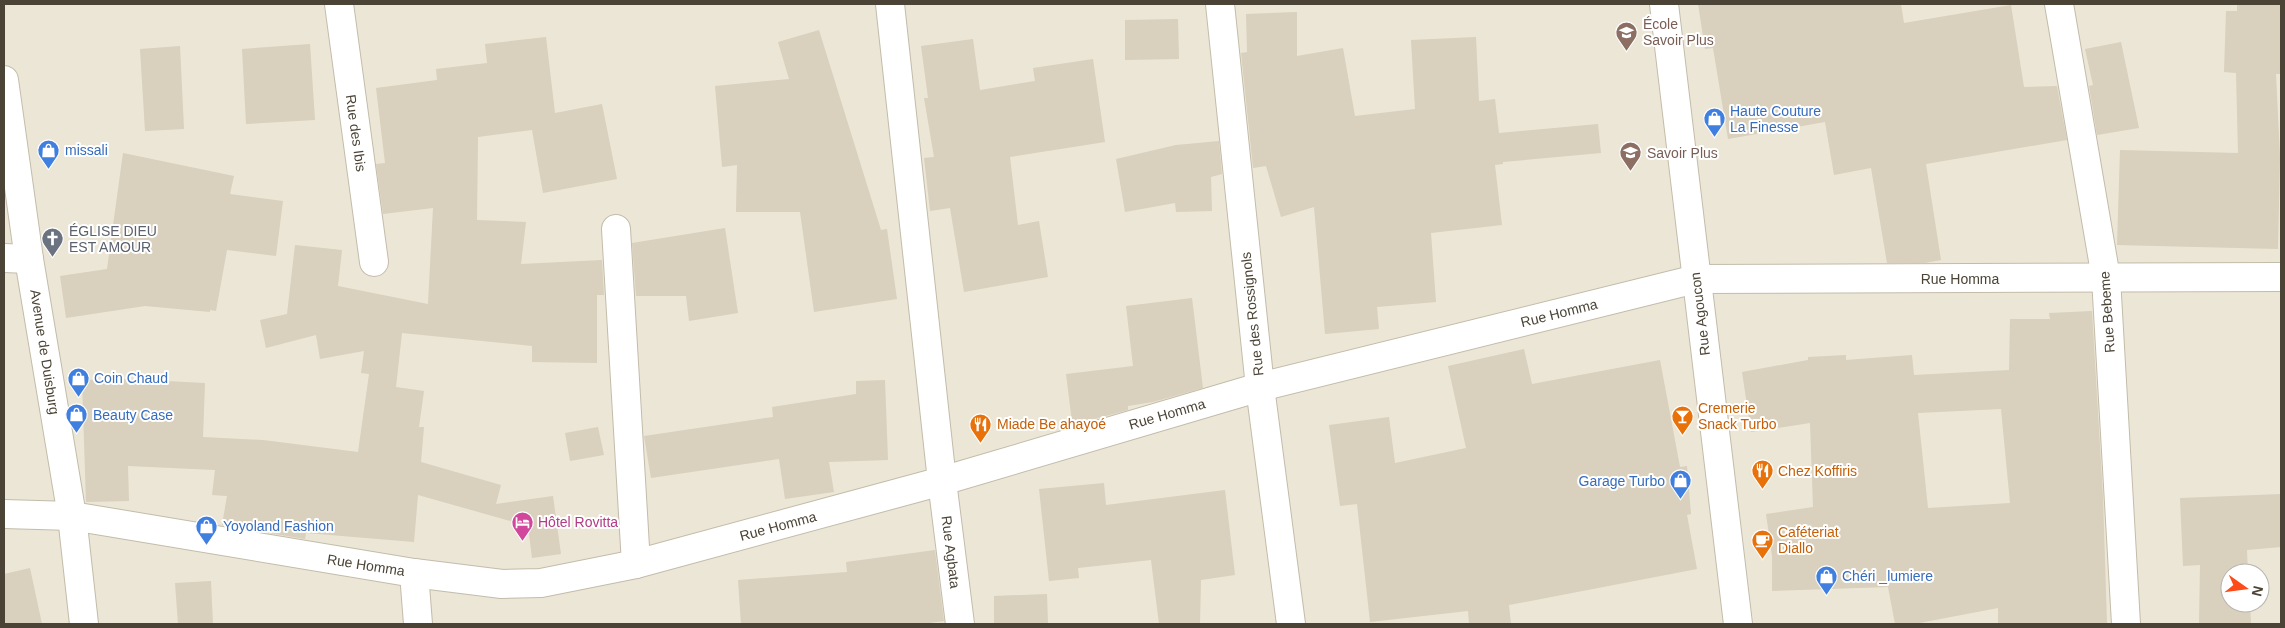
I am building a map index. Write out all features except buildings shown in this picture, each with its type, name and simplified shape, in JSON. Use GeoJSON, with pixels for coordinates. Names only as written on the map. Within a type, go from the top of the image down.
{"type":"FeatureCollection","features":[{"type":"Feature","properties":{"kind":"street","name":"Rue des Ibis"},"geometry":{"type":"LineString","coordinates":[[339,4],[374,262]]}},
{"type":"Feature","properties":{"kind":"street","name":"Rue Agbata"},"geometry":{"type":"LineString","coordinates":[[890,4],[942,481],[960,624]]}},
{"type":"Feature","properties":{"kind":"street","name":"Rue des Rossignols"},"geometry":{"type":"LineString","coordinates":[[1220,4],[1260,387],[1291,624]]}},
{"type":"Feature","properties":{"kind":"street","name":"Rue Agoucon"},"geometry":{"type":"LineString","coordinates":[[1664,4],[1738,624]]}},
{"type":"Feature","properties":{"kind":"street","name":"Rue Bebeme"},"geometry":{"type":"LineString","coordinates":[[2059,4],[2106,278],[2126,624]]}},
{"type":"Feature","properties":{"kind":"street","name":"Avenue de Duisburg"},"geometry":{"type":"LineString","coordinates":[[4,80],[17,259],[72,516],[84,624]]}},
{"type":"Feature","properties":{"kind":"street"},"geometry":{"type":"LineString","coordinates":[[616,229],[636,564]]}},
{"type":"Feature","properties":{"kind":"street","name":"Rue Homma"},"geometry":{"type":"LineString","coordinates":[[4,514],[72,516],[414,573],[522,584],[564,580],[636,564],[942,481],[1260,387],[1696,280],[2281,276]]}},
{"type":"Feature","properties":{"kind":"street"},"geometry":{"type":"LineString","coordinates":[[414,573],[418,624]]}},
{"type":"Feature","properties":{"kind":"shaded area"},"geometry":{"type":"Polygon","coordinates":[[[4,4],[2281,4],[2281,624],[4,624],[4,4]]]}},
{"type":"Feature","properties":{"kind":"place","name":"École Savoir Plus"},"geometry":{"type":"Point","coordinates":[1627,51]}},
{"type":"Feature","properties":{"kind":"place","name":"Haute Couture La Finesse"},"geometry":{"type":"Point","coordinates":[1714,138]}},
{"type":"Feature","properties":{"kind":"place","name":"missali"},"geometry":{"type":"Point","coordinates":[49,169]}},
{"type":"Feature","properties":{"kind":"place","name":"Savoir Plus"},"geometry":{"type":"Point","coordinates":[1631,172]}},
{"type":"Feature","properties":{"kind":"place","name":"ÉGLISE DIEU EST AMOUR"},"geometry":{"type":"Point","coordinates":[53,258]}},
{"type":"Feature","properties":{"kind":"place","name":"Coin Chaud"},"geometry":{"type":"Point","coordinates":[78,397]}},
{"type":"Feature","properties":{"kind":"place","name":"Beauty Case"},"geometry":{"type":"Point","coordinates":[77,434]}},
{"type":"Feature","properties":{"kind":"place","name":"Cremerie Snack Turbo"},"geometry":{"type":"Point","coordinates":[1682,435]}},
{"type":"Feature","properties":{"kind":"place","name":"Miade Be ahayoé"},"geometry":{"type":"Point","coordinates":[981,443]}},
{"type":"Feature","properties":{"kind":"place","name":"Chez Koffiris"},"geometry":{"type":"Point","coordinates":[1762,490]}},
{"type":"Feature","properties":{"kind":"place","name":"Garage Turbo"},"geometry":{"type":"Point","coordinates":[1681,500]}},
{"type":"Feature","properties":{"kind":"place","name":"Hôtel Rovitta"},"geometry":{"type":"Point","coordinates":[522,541]}},
{"type":"Feature","properties":{"kind":"place","name":"Yoyoland Fashion"},"geometry":{"type":"Point","coordinates":[207,545]}},
{"type":"Feature","properties":{"kind":"place","name":"Caféteriat Diallo"},"geometry":{"type":"Point","coordinates":[1762,559]}},
{"type":"Feature","properties":{"kind":"place","name":"Chéri _lumiere"},"geometry":{"type":"Point","coordinates":[1826,595]}}]}
